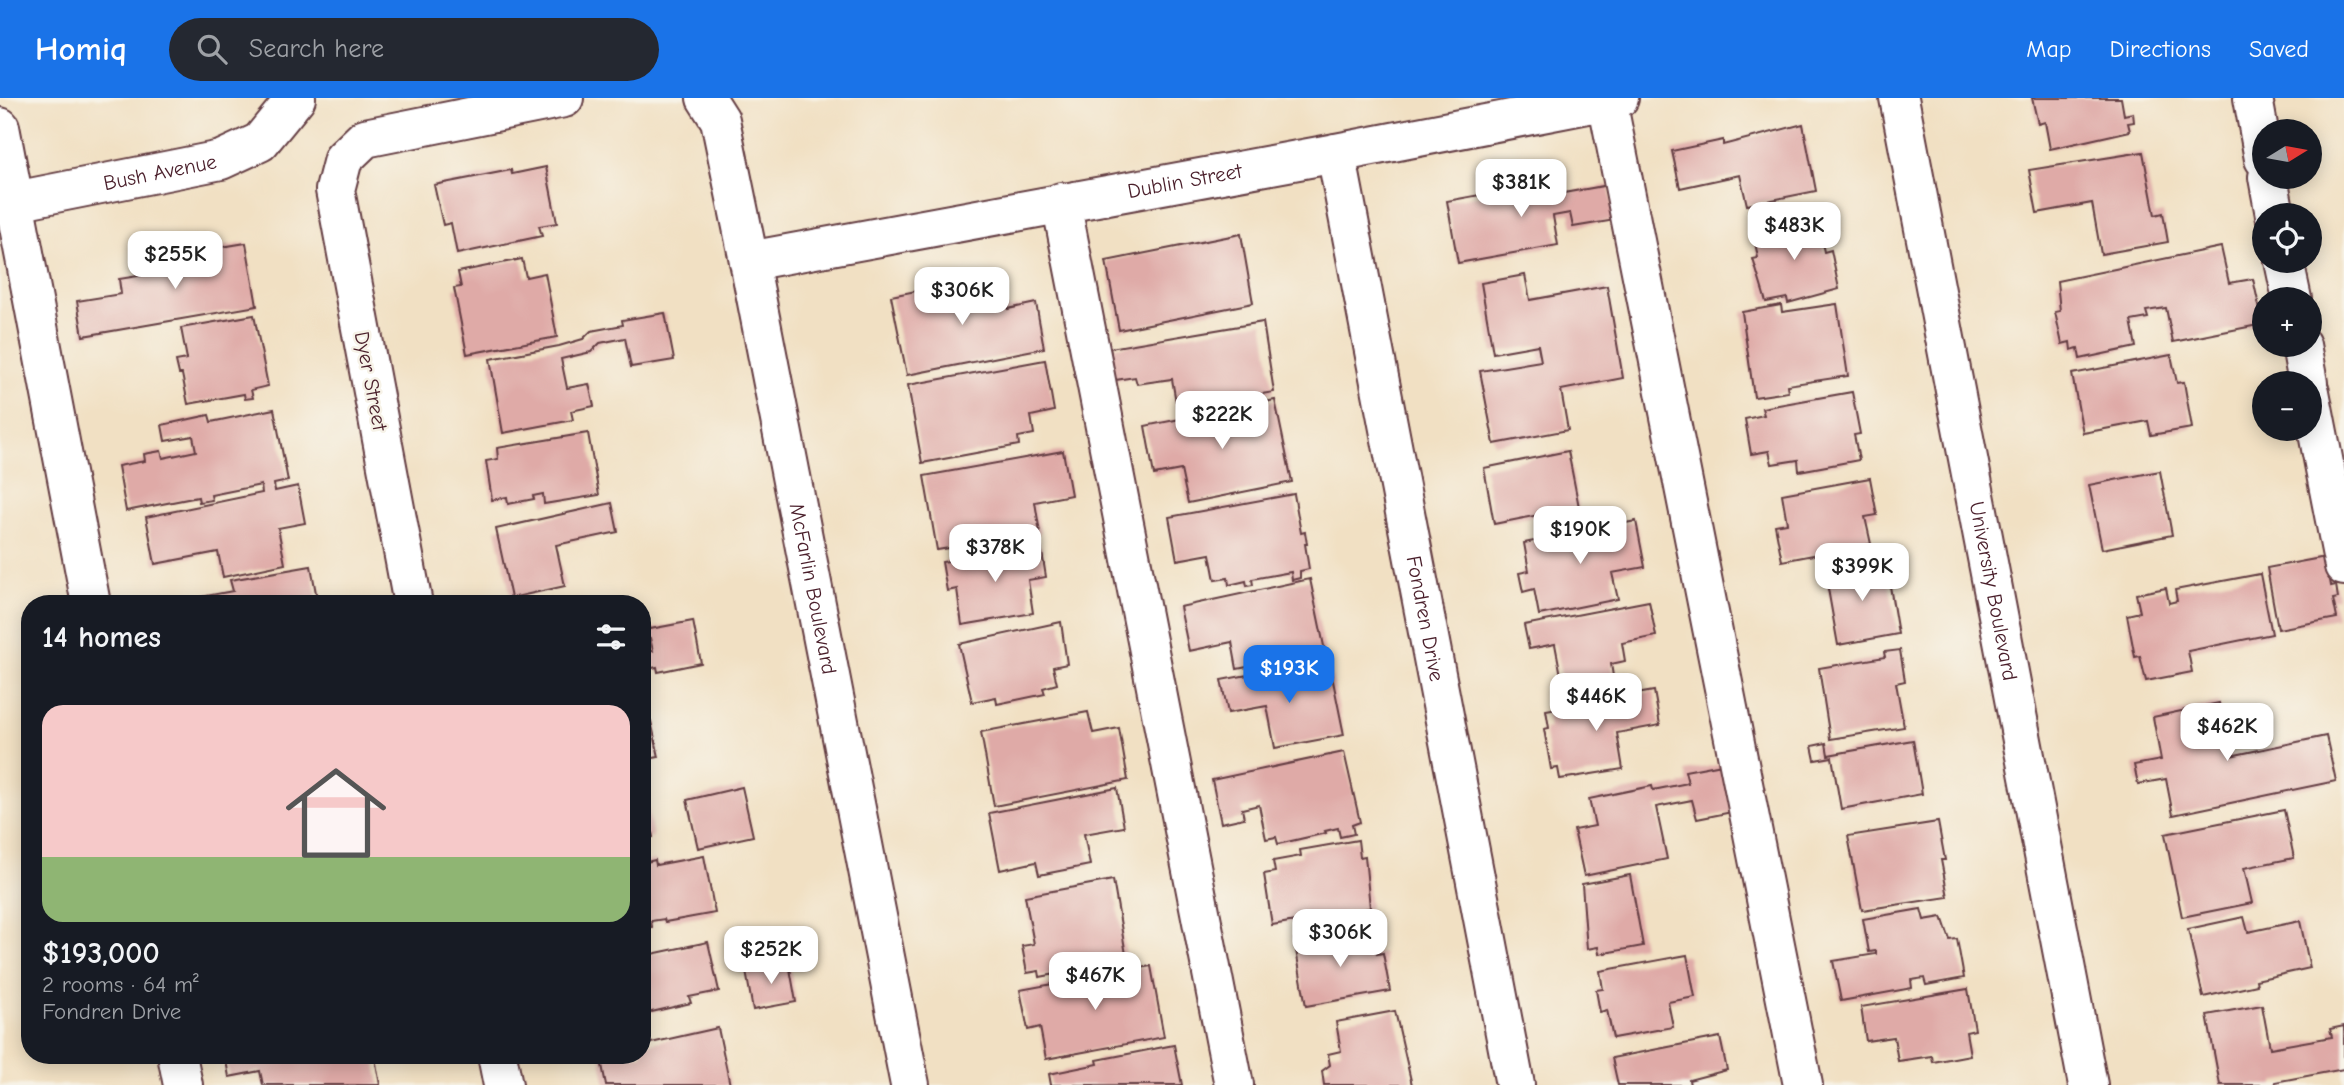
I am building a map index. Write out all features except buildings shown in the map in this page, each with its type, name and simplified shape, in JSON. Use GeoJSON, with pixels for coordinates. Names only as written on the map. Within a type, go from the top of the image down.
{"type":"FeatureCollection","features":[{"type":"Feature","properties":{"kind":"street","name":"Bush Avenue"},"geometry":{"type":"LineString","coordinates":[[7,202],[221,160],[260,142],[296,98]]}},
{"type":"Feature","properties":{"kind":"street","name":"Dyer Street"},"geometry":{"type":"LineString","coordinates":[[411,595],[335,190],[343,159],[365,138],[564,98]]}},
{"type":"Feature","properties":{"kind":"street","name":"McFarlin Boulevard"},"geometry":{"type":"LineString","coordinates":[[706,98],[720,120],[910,1085]]}},
{"type":"Feature","properties":{"kind":"street","name":"University Boulevard"},"geometry":{"type":"LineString","coordinates":[[1899,98],[2088,1085]]}},
{"type":"Feature","properties":{"kind":"street"},"geometry":{"type":"LineString","coordinates":[[2253,98],[2257,119]]}},
{"type":"Feature","properties":{"kind":"street"},"geometry":{"type":"LineString","coordinates":[[1613,99],[1803,1085]]}},
{"type":"Feature","properties":{"kind":"street","name":"Dublin Street"},"geometry":{"type":"LineString","coordinates":[[749,261],[1613,99]]}},
{"type":"Feature","properties":{"kind":"street"},"geometry":{"type":"LineString","coordinates":[[0,127],[7,202],[88,595]]}},
{"type":"Feature","properties":{"kind":"street","name":"Fondren Drive"},"geometry":{"type":"LineString","coordinates":[[1336,153],[1515,1085]]}},
{"type":"Feature","properties":{"kind":"street"},"geometry":{"type":"LineString","coordinates":[[1061,202],[1234,1085]]}},
{"type":"Feature","properties":{"kind":"street"},"geometry":{"type":"LineString","coordinates":[[2320,441],[2344,566]]}},
{"type":"Feature","properties":{"kind":"street"},"geometry":{"type":"LineString","coordinates":[[179,1064],[183,1085]]}},
{"type":"Feature","properties":{"kind":"street"},"geometry":{"type":"LineString","coordinates":[[499,1064],[503,1085]]}}]}
